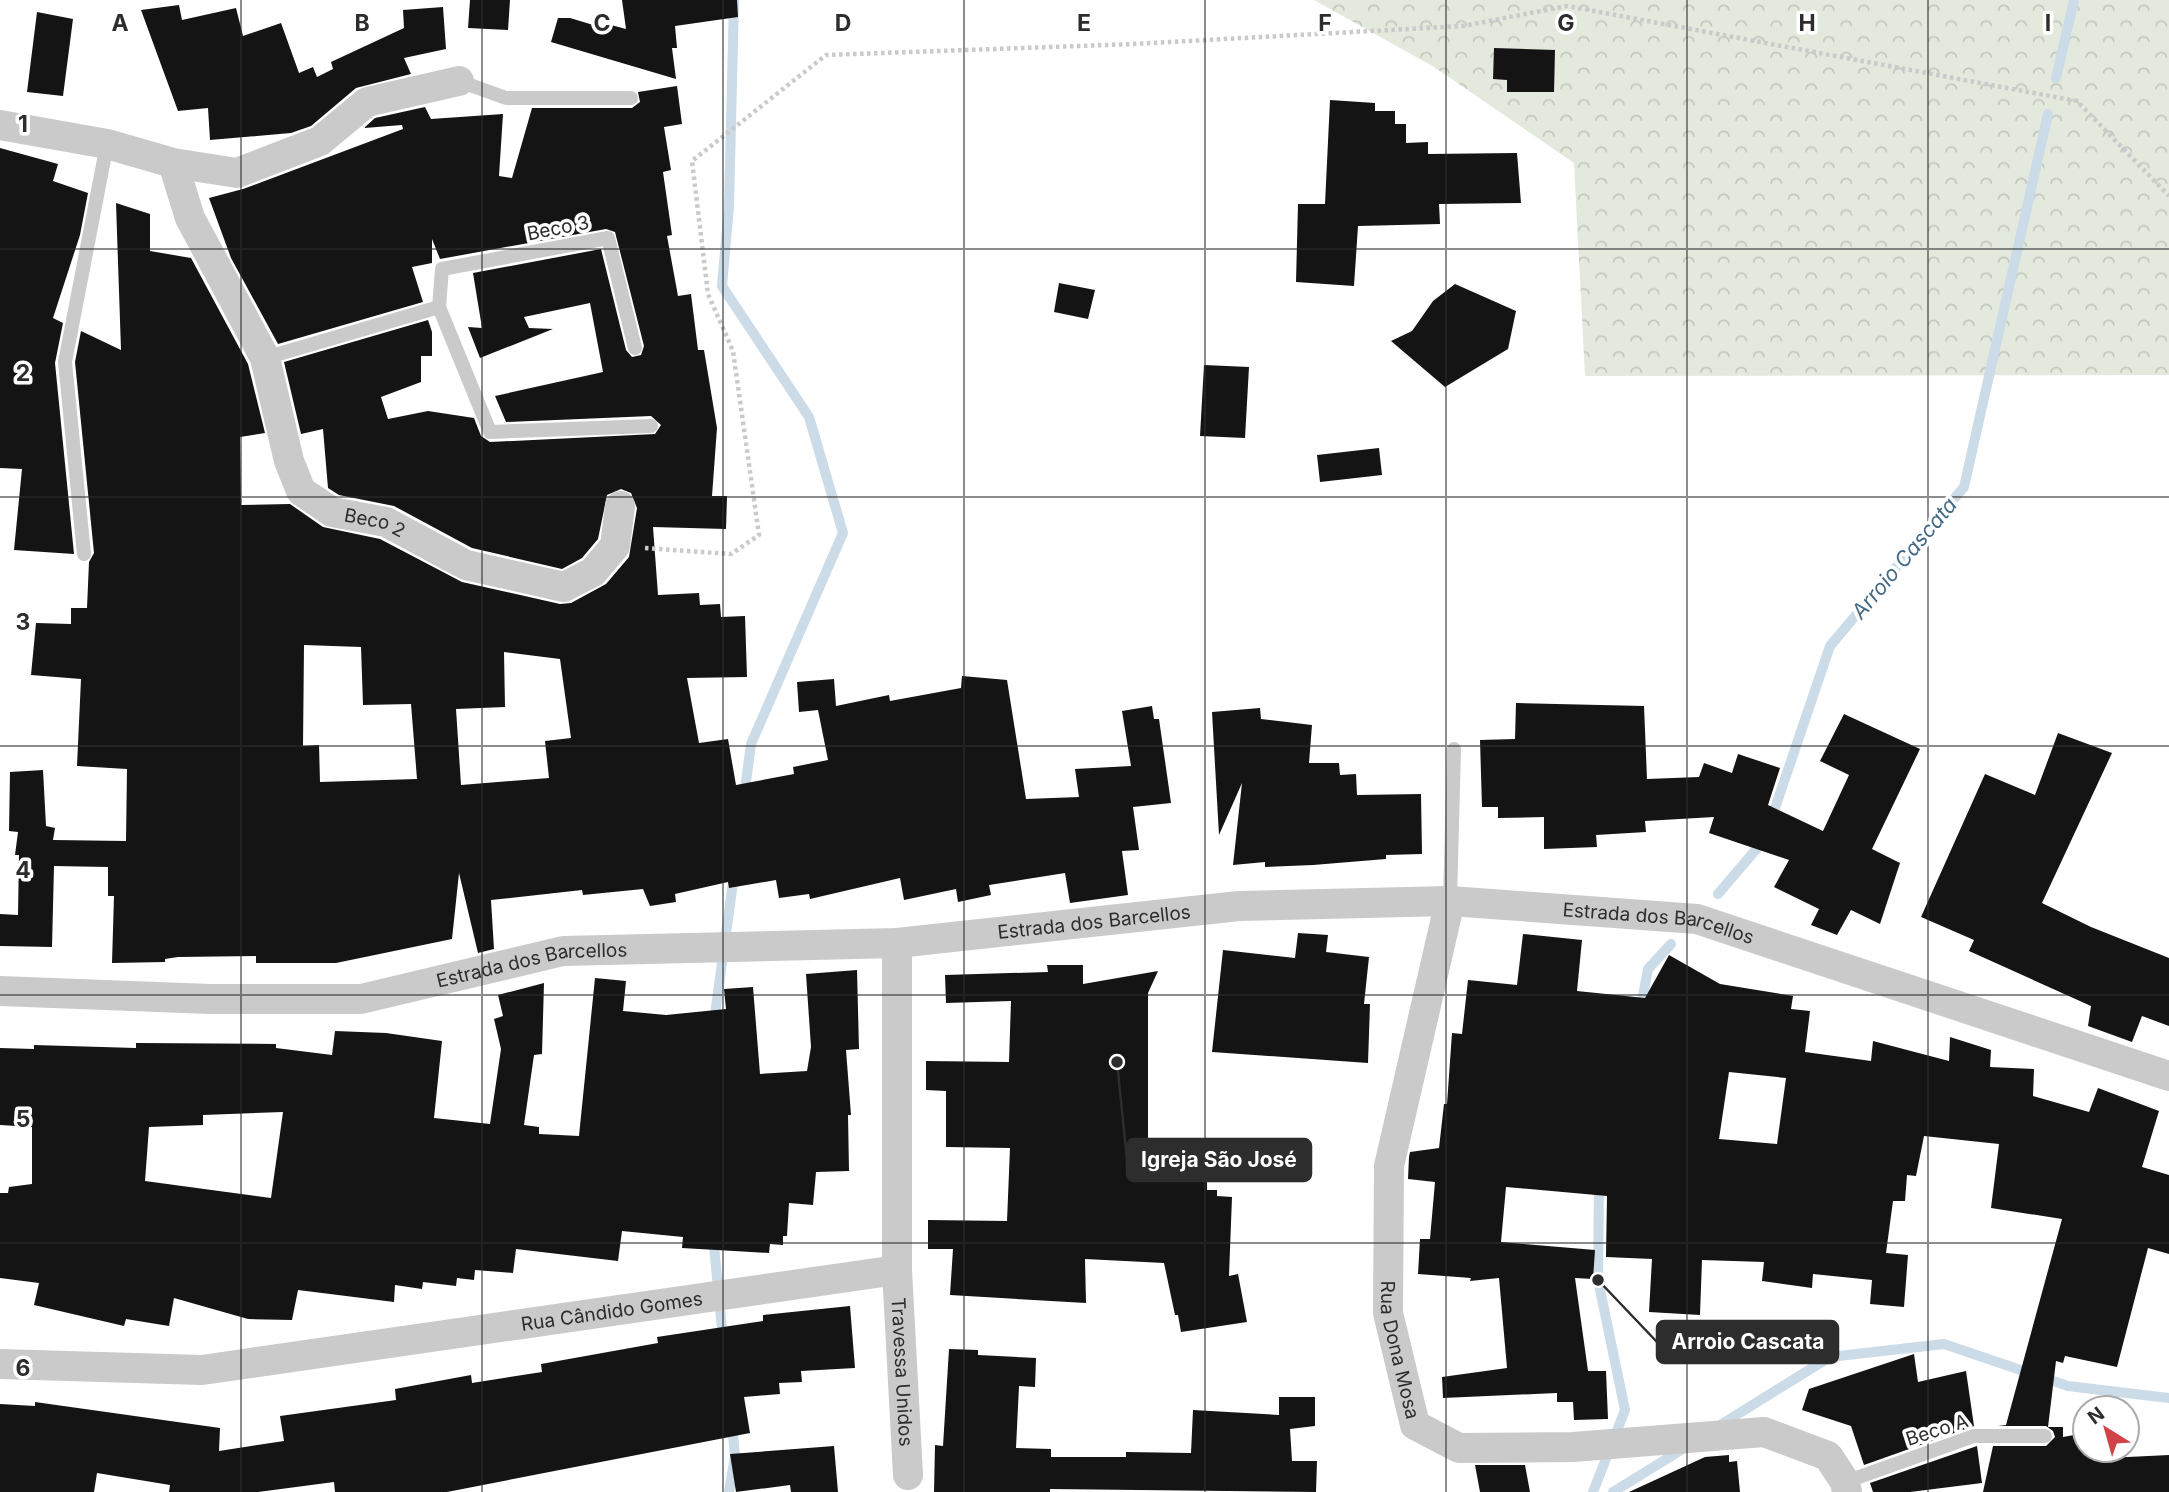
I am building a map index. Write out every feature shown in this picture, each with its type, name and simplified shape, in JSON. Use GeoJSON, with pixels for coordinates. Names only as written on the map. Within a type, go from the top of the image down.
{"type":"FeatureCollection","features":[{"type":"Feature","properties":{"kind":"street"},"geometry":{"type":"LineString","coordinates":[[0,125],[107,145],[173,163],[237,173],[320,141],[367,102],[459,81]]}},
{"type":"Feature","properties":{"kind":"street","name":"Beco 2"},"geometry":{"type":"LineString","coordinates":[[173,163],[190,218],[265,358],[289,461],[301,491],[331,512],[386,522],[466,565],[564,587],[593,572],[615,546]]}},
{"type":"Feature","properties":{"kind":"street"},"geometry":{"type":"LineString","coordinates":[[615,546],[620,506]]}},
{"type":"Feature","properties":{"kind":"street","name":"Estrada dos Barcellos"},"geometry":{"type":"LineString","coordinates":[[0,991],[210,999],[361,999],[563,951],[897,943],[1239,906],[1450,901],[1697,919],[2169,1076]]}},
{"type":"Feature","properties":{"kind":"street","name":"Rua Dona Mosa"},"geometry":{"type":"LineString","coordinates":[[1450,901],[1389,1166],[1388,1313],[1415,1425],[1459,1448],[1573,1447],[1764,1432],[1828,1456],[1846,1487]]}},
{"type":"Feature","properties":{"kind":"street"},"geometry":{"type":"LineString","coordinates":[[897,943],[897,1270]]}},
{"type":"Feature","properties":{"kind":"street","name":"Rua Cândido Gomes"},"geometry":{"type":"LineString","coordinates":[[0,1364],[202,1370],[897,1270]]}},
{"type":"Feature","properties":{"kind":"street","name":"Travessa Unidos"},"geometry":{"type":"LineString","coordinates":[[897,1270],[908,1475]]}},
{"type":"Feature","properties":{"kind":"lane"},"geometry":{"type":"LineString","coordinates":[[459,81],[506,98],[631,98]]}},
{"type":"Feature","properties":{"kind":"lane"},"geometry":{"type":"LineString","coordinates":[[83,554],[65,362],[107,145]]}},
{"type":"Feature","properties":{"kind":"lane","name":"Beco 3"},"geometry":{"type":"LineString","coordinates":[[635,348],[608,238],[442,269],[439,307],[490,432],[651,426]]}},
{"type":"Feature","properties":{"kind":"lane"},"geometry":{"type":"LineString","coordinates":[[265,358],[439,307]]}},
{"type":"Feature","properties":{"kind":"lane"},"geometry":{"type":"LineString","coordinates":[[1450,901],[1454,749]]}},
{"type":"Feature","properties":{"kind":"lane","name":"Beco A"},"geometry":{"type":"LineString","coordinates":[[1846,1487],[1973,1436],[2045,1436]]}},
{"type":"Feature","properties":{"kind":"path"},"geometry":{"type":"LineString","coordinates":[[615,546],[730,554],[759,535],[733,351],[708,294],[692,161],[826,55],[1133,44],[1463,26],[1567,6],[2077,101],[2169,196]]}},
{"type":"Feature","properties":{"kind":"green space"},"geometry":{"type":"Polygon","coordinates":[[[1314,0],[2169,0],[2169,375],[1585,376],[1574,163],[1434,67],[1314,0]]]}},
{"type":"Feature","properties":{"kind":"building"},"geometry":{"type":"Polygon","coordinates":[[[470,0],[510,0],[508,30],[468,28],[470,0]]]}},
{"type":"Feature","properties":{"kind":"building"},"geometry":{"type":"Polygon","coordinates":[[[622,0],[737,0],[738,17],[675,26],[677,48],[672,48],[676,79],[551,42],[558,18],[570,18],[610,30],[611,25],[626,29],[622,0]]]}},
{"type":"Feature","properties":{"kind":"building"},"geometry":{"type":"Polygon","coordinates":[[[179,5],[182,20],[236,8],[243,36],[281,23],[299,73],[313,67],[317,77],[333,69],[331,62],[404,28],[403,10],[443,7],[446,49],[404,58],[411,74],[356,88],[311,126],[291,133],[210,140],[208,108],[178,111],[141,10],[179,5]]]}},
{"type":"Feature","properties":{"kind":"building"},"geometry":{"type":"Polygon","coordinates":[[[37,12],[73,19],[63,96],[27,92],[37,12]]]}},
{"type":"Feature","properties":{"kind":"building"},"geometry":{"type":"Polygon","coordinates":[[[1494,48],[1555,50],[1554,92],[1507,92],[1507,80],[1493,79],[1494,48]]]}},
{"type":"Feature","properties":{"kind":"building"},"geometry":{"type":"Polygon","coordinates":[[[677,86],[682,124],[664,127],[671,170],[663,172],[672,235],[667,236],[678,296],[691,294],[698,350],[704,350],[717,428],[712,496],[727,496],[726,529],[653,527],[658,595],[699,593],[700,605],[720,604],[721,617],[745,616],[747,677],[687,678],[699,743],[728,739],[736,785],[794,774],[793,767],[828,760],[818,710],[799,712],[797,682],[834,679],[836,706],[889,695],[890,701],[961,688],[962,676],[1007,680],[1026,799],[1079,797],[1075,769],[1131,766],[1122,711],[1152,706],[1154,719],[1159,719],[1171,803],[1133,807],[1139,850],[1122,851],[1128,895],[1070,903],[1065,873],[989,885],[991,895],[958,902],[956,889],[904,900],[900,878],[810,899],[809,894],[779,898],[776,880],[729,888],[728,882],[675,894],[676,902],[650,906],[643,889],[583,895],[582,890],[491,900],[494,949],[478,953],[459,873],[452,939],[336,963],[256,963],[256,956],[178,957],[165,959],[165,962],[112,963],[114,896],[108,896],[108,867],[54,866],[52,947],[0,946],[0,914],[18,915],[19,855],[15,855],[18,832],[9,831],[10,772],[43,770],[46,826],[55,828],[53,840],[126,841],[127,769],[77,766],[81,679],[31,675],[36,623],[71,624],[71,608],[87,608],[89,562],[94,553],[75,362],[81,331],[121,350],[116,203],[150,214],[150,251],[191,258],[248,364],[265,433],[240,437],[241,505],[290,504],[323,527],[380,539],[462,582],[560,604],[571,603],[606,584],[629,557],[637,508],[631,493],[621,489],[607,495],[598,539],[582,558],[562,569],[472,548],[394,506],[339,495],[328,488],[323,429],[301,434],[284,362],[428,320],[432,332],[432,356],[421,356],[421,382],[381,397],[388,419],[428,411],[474,418],[481,436],[490,442],[655,434],[661,425],[651,416],[506,422],[495,396],[603,372],[590,303],[524,317],[529,328],[553,329],[480,358],[468,327],[482,328],[473,273],[601,249],[626,350],[632,357],[641,355],[644,346],[615,232],[606,229],[440,259],[432,239],[432,263],[412,267],[423,302],[278,344],[231,258],[209,198],[243,189],[403,129],[402,125],[364,128],[375,118],[425,107],[431,119],[503,114],[499,176],[512,178],[532,108],[632,108],[640,102],[638,92],[677,86]],[[304,645],[303,746],[319,745],[320,782],[417,779],[411,704],[363,705],[361,647],[304,645]],[[504,652],[505,707],[456,709],[461,785],[549,778],[545,741],[571,738],[560,659],[504,652]]]}},
{"type":"Feature","properties":{"kind":"building"},"geometry":{"type":"Polygon","coordinates":[[[1330,100],[1375,103],[1375,111],[1395,111],[1395,124],[1406,124],[1406,143],[1428,142],[1428,154],[1517,153],[1521,203],[1439,204],[1440,224],[1358,226],[1354,286],[1296,282],[1298,204],[1325,204],[1330,100]]]}},
{"type":"Feature","properties":{"kind":"building"},"geometry":{"type":"Polygon","coordinates":[[[0,148],[58,164],[53,181],[88,193],[80,235],[53,318],[63,323],[55,363],[74,554],[14,550],[22,469],[0,468],[0,148]]]}},
{"type":"Feature","properties":{"kind":"building"},"geometry":{"type":"Polygon","coordinates":[[[1059,283],[1095,290],[1088,319],[1054,312],[1059,283]]]}},
{"type":"Feature","properties":{"kind":"building"},"geometry":{"type":"Polygon","coordinates":[[[1455,284],[1516,311],[1508,349],[1445,387],[1391,341],[1412,331],[1433,301],[1455,284]]]}},
{"type":"Feature","properties":{"kind":"building"},"geometry":{"type":"Polygon","coordinates":[[[1204,365],[1249,367],[1245,438],[1200,436],[1204,365]]]}},
{"type":"Feature","properties":{"kind":"building"},"geometry":{"type":"Polygon","coordinates":[[[1379,448],[1382,475],[1320,482],[1317,455],[1379,448]]]}},
{"type":"Feature","properties":{"kind":"building"},"geometry":{"type":"Polygon","coordinates":[[[1516,703],[1644,706],[1647,779],[1699,777],[1704,763],[1732,773],[1738,754],[1780,768],[1768,805],[1823,831],[1849,775],[1820,761],[1844,714],[1920,749],[1872,849],[1900,863],[1880,924],[1851,910],[1837,935],[1811,925],[1819,909],[1774,887],[1789,860],[1709,833],[1714,817],[1645,821],[1646,832],[1596,835],[1597,847],[1544,849],[1544,817],[1498,818],[1498,807],[1482,807],[1480,740],[1515,739],[1516,703]]]}},
{"type":"Feature","properties":{"kind":"building"},"geometry":{"type":"Polygon","coordinates":[[[1260,708],[1261,719],[1312,725],[1309,763],[1339,763],[1340,775],[1356,774],[1357,795],[1421,794],[1422,854],[1386,855],[1386,859],[1313,865],[1265,867],[1265,862],[1233,865],[1242,783],[1219,835],[1212,712],[1260,708]]]}},
{"type":"Feature","properties":{"kind":"building"},"geometry":{"type":"Polygon","coordinates":[[[2058,733],[2112,753],[2042,903],[2091,927],[2169,958],[2169,1026],[2142,1016],[2132,1042],[2088,1026],[2091,1006],[1969,951],[1974,940],[1921,917],[1985,774],[2035,795],[2058,733]]]}},
{"type":"Feature","properties":{"kind":"building"},"geometry":{"type":"Polygon","coordinates":[[[1298,933],[1328,935],[1326,952],[1369,957],[1364,1004],[1370,1004],[1368,1063],[1212,1052],[1223,950],[1295,958],[1298,933]]]}},
{"type":"Feature","properties":{"kind":"building"},"geometry":{"type":"Polygon","coordinates":[[[1523,934],[1582,940],[1577,991],[1645,998],[1669,955],[1720,984],[1793,996],[1791,1009],[1810,1011],[1805,1052],[1871,1061],[1873,1041],[1949,1061],[1950,1037],[1991,1050],[1990,1067],[2034,1069],[2033,1096],[2089,1112],[2098,1088],[2159,1111],[2142,1167],[2169,1175],[2169,1254],[2148,1248],[2117,1367],[2065,1356],[2063,1363],[2056,1361],[2048,1427],[2063,1427],[2063,1437],[2071,1436],[2071,1464],[2141,1464],[2141,1456],[2169,1455],[2169,1492],[1983,1492],[1993,1446],[2046,1446],[2055,1437],[2053,1431],[2046,1426],[1998,1426],[2006,1425],[2062,1219],[1991,1208],[1999,1144],[1924,1136],[1916,1176],[1907,1175],[1905,1201],[1893,1201],[1886,1253],[1908,1255],[1904,1307],[1870,1304],[1872,1280],[1813,1274],[1812,1288],[1762,1281],[1764,1262],[1702,1260],[1700,1315],[1649,1312],[1652,1259],[1606,1257],[1607,1196],[1506,1187],[1501,1242],[1595,1250],[1593,1279],[1575,1278],[1588,1371],[1606,1371],[1608,1419],[1574,1420],[1573,1402],[1557,1402],[1557,1393],[1443,1398],[1442,1377],[1507,1368],[1499,1278],[1470,1281],[1471,1278],[1418,1274],[1420,1239],[1430,1239],[1435,1182],[1408,1179],[1410,1152],[1439,1148],[1444,1104],[1447,1104],[1452,1033],[1462,1034],[1468,980],[1517,985],[1523,934]],[[1729,1072],[1719,1139],[1777,1144],[1786,1078],[1729,1072]]]}},
{"type":"Feature","properties":{"kind":"building"},"geometry":{"type":"Polygon","coordinates":[[[1047,965],[1083,965],[1083,984],[1158,971],[1148,993],[1148,1149],[1187,1150],[1187,1177],[1207,1178],[1207,1190],[1217,1190],[1217,1196],[1232,1197],[1229,1276],[1238,1274],[1247,1322],[1181,1332],[1164,1263],[1085,1259],[1086,1303],[950,1295],[953,1249],[928,1249],[928,1220],[1007,1221],[1010,1148],[946,1147],[946,1091],[926,1090],[926,1061],[1009,1062],[1011,1001],[946,1003],[945,975],[1048,972],[1047,965]]]}},
{"type":"Feature","properties":{"kind":"building"},"geometry":{"type":"Polygon","coordinates":[[[857,970],[859,1049],[846,1050],[851,1115],[848,1115],[849,1171],[816,1172],[813,1205],[789,1203],[787,1236],[783,1236],[783,1245],[770,1244],[769,1253],[682,1248],[683,1237],[622,1231],[618,1261],[516,1249],[513,1273],[475,1270],[474,1280],[457,1278],[456,1286],[423,1282],[422,1289],[395,1285],[394,1302],[298,1290],[292,1320],[248,1319],[174,1298],[169,1326],[126,1319],[124,1326],[34,1305],[39,1283],[0,1278],[0,1193],[8,1193],[9,1187],[32,1184],[32,1127],[0,1125],[0,1048],[34,1049],[34,1045],[136,1048],[136,1043],[276,1044],[276,1048],[332,1055],[335,1031],[386,1033],[442,1041],[434,1118],[490,1124],[501,1049],[494,1019],[503,1016],[498,995],[544,983],[542,1054],[534,1055],[524,1125],[539,1127],[539,1134],[579,1136],[595,978],[626,981],[623,1011],[666,1015],[726,1009],[724,989],[753,987],[760,1074],[807,1071],[811,1047],[806,974],[857,970]],[[283,1112],[203,1115],[203,1125],[149,1127],[145,1181],[271,1198],[283,1112]]]}},
{"type":"Feature","properties":{"kind":"building"},"geometry":{"type":"Polygon","coordinates":[[[850,1306],[855,1368],[801,1371],[802,1382],[779,1383],[780,1394],[744,1397],[750,1433],[447,1492],[335,1492],[334,1482],[258,1492],[169,1492],[170,1485],[97,1473],[94,1492],[0,1492],[0,1404],[35,1406],[35,1402],[220,1428],[219,1451],[284,1441],[280,1416],[396,1400],[395,1389],[471,1375],[472,1383],[542,1372],[541,1364],[658,1343],[657,1337],[763,1321],[763,1315],[850,1306]]]}},
{"type":"Feature","properties":{"kind":"building"},"geometry":{"type":"Polygon","coordinates":[[[949,1349],[978,1350],[978,1355],[1036,1358],[1035,1387],[1019,1386],[1016,1448],[1051,1449],[1051,1457],[1126,1457],[1126,1452],[1191,1453],[1193,1410],[1279,1415],[1279,1397],[1315,1397],[1315,1426],[1290,1429],[1292,1461],[1317,1461],[1316,1492],[1050,1489],[1050,1492],[934,1492],[935,1445],[943,1446],[949,1349]]]}},
{"type":"Feature","properties":{"kind":"building"},"geometry":{"type":"Polygon","coordinates":[[[1914,1354],[1918,1382],[1966,1371],[1974,1426],[1864,1465],[1851,1426],[1802,1410],[1809,1389],[1914,1354]]]}},
{"type":"Feature","properties":{"kind":"building"},"geometry":{"type":"Polygon","coordinates":[[[834,1446],[838,1492],[791,1492],[790,1485],[736,1492],[730,1454],[834,1446]]]}},
{"type":"Feature","properties":{"kind":"building"},"geometry":{"type":"Polygon","coordinates":[[[1977,1446],[1982,1483],[1910,1492],[1873,1492],[1870,1483],[1977,1446]]]}},
{"type":"Feature","properties":{"kind":"building"},"geometry":{"type":"Polygon","coordinates":[[[1729,1455],[1729,1462],[1737,1461],[1740,1492],[1629,1492],[1705,1457],[1729,1455]]]}},
{"type":"Feature","properties":{"kind":"building"},"geometry":{"type":"Polygon","coordinates":[[[1475,1465],[1525,1465],[1530,1492],[1480,1492],[1475,1465]]]}},
{"type":"Feature","properties":{"kind":"waterway"},"geometry":{"type":"LineString","coordinates":[[734,0],[729,206],[722,286],[809,417],[843,533],[751,744],[744,797]]}},
{"type":"Feature","properties":{"kind":"waterway","name":"Arroio Cascata"},"geometry":{"type":"LineString","coordinates":[[2056,78],[2074,0]]}},
{"type":"Feature","properties":{"kind":"waterway","name":"Arroio Cascata"},"geometry":{"type":"LineString","coordinates":[[1771,820],[1830,646],[1964,487],[2048,114]]}},
{"type":"Feature","properties":{"kind":"waterway","name":"Arroio Cascata"},"geometry":{"type":"LineString","coordinates":[[1718,894],[1765,839]]}},
{"type":"Feature","properties":{"kind":"waterway"},"geometry":{"type":"LineString","coordinates":[[714,1022],[734,875]]}},
{"type":"Feature","properties":{"kind":"waterway","name":"Arroio Cascata"},"geometry":{"type":"LineString","coordinates":[[1640,1012],[1648,969],[1671,944]]}},
{"type":"Feature","properties":{"kind":"waterway","name":"Arroio Cascata"},"geometry":{"type":"LineString","coordinates":[[1593,1492],[1625,1410],[1598,1280],[1599,1181]]}},
{"type":"Feature","properties":{"kind":"waterway"},"geometry":{"type":"LineString","coordinates":[[713,1236],[723,1339]]}},
{"type":"Feature","properties":{"kind":"waterway"},"geometry":{"type":"LineString","coordinates":[[1717,1427],[1830,1357],[1944,1344],[2068,1386],[2169,1398]]}},
{"type":"Feature","properties":{"kind":"waterway"},"geometry":{"type":"LineString","coordinates":[[729,1492],[735,1456],[732,1424]]}},
{"type":"Feature","properties":{"kind":"waterway"},"geometry":{"type":"LineString","coordinates":[[1613,1492],[1686,1447]]}},
{"type":"Feature","properties":{"kind":"place","name":"Igreja São José"},"geometry":{"type":"Point","coordinates":[1117,1062]}},
{"type":"Feature","properties":{"kind":"place","name":"Arroio Cascata"},"geometry":{"type":"Point","coordinates":[1598,1280]}}]}
